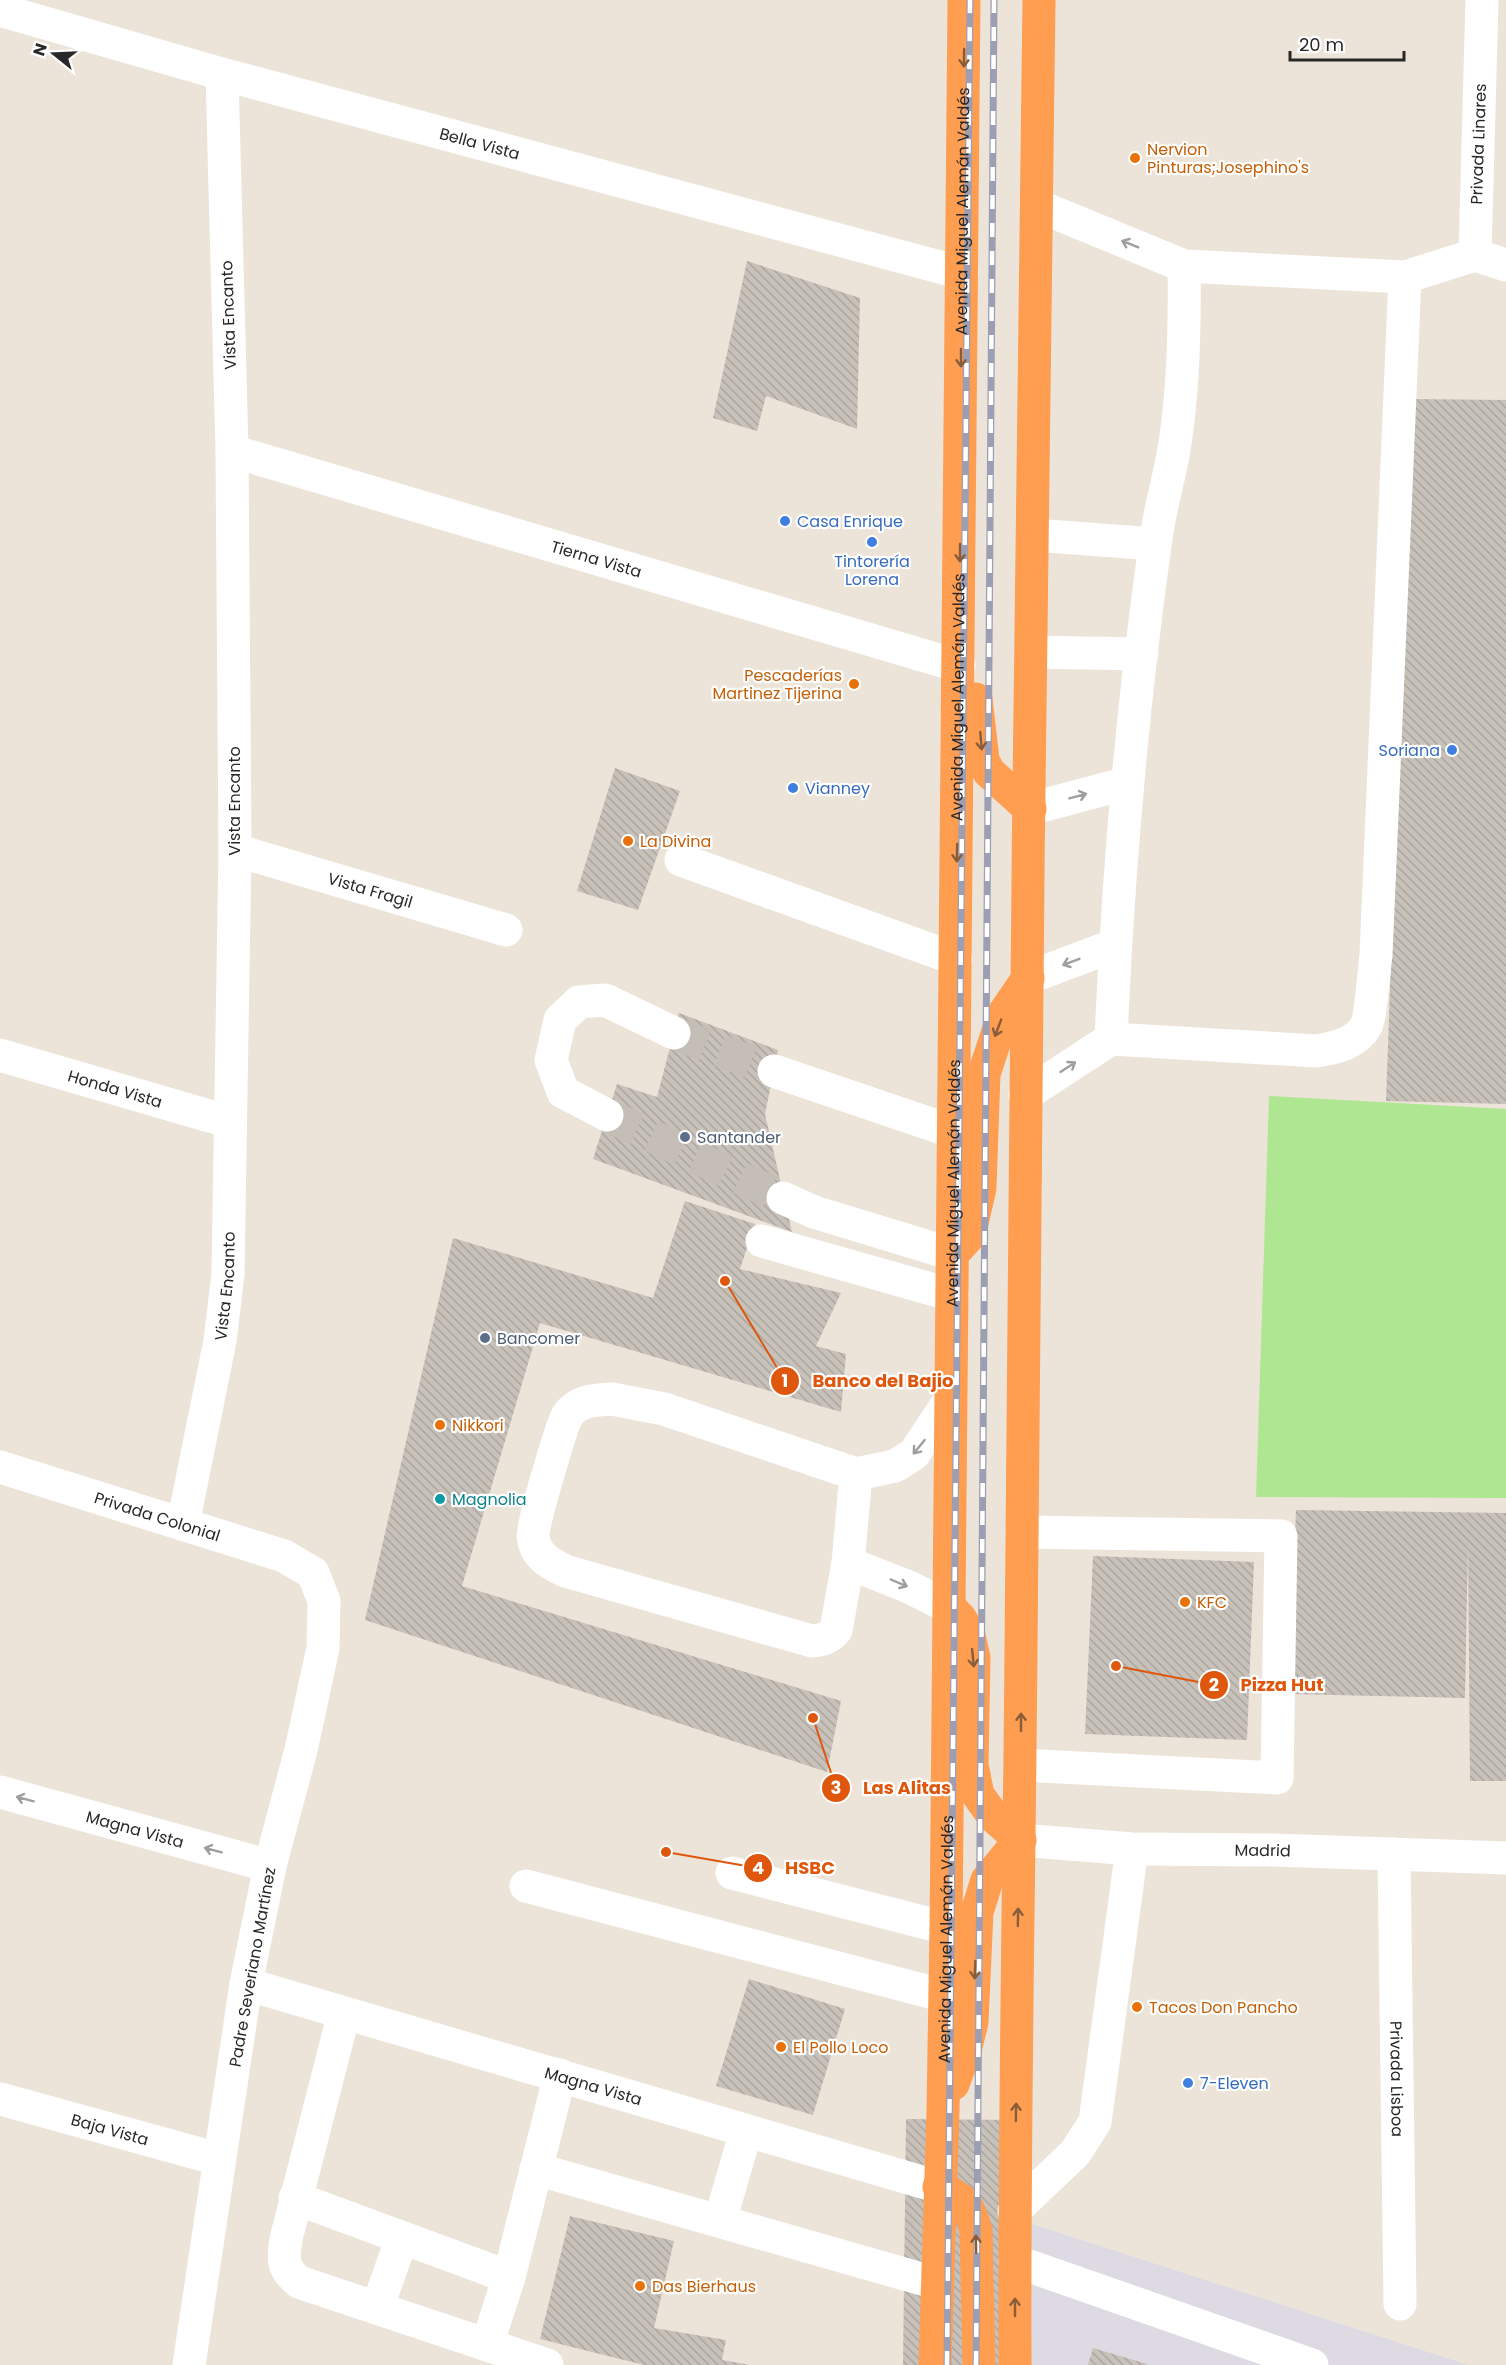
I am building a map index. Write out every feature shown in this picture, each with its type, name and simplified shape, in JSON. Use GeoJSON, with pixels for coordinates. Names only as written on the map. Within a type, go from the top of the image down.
{"type":"FeatureCollection","features":[{"type":"Feature","properties":{"kind":"highway","name":"Avenida Miguel Alemán Valdés"},"geometry":{"type":"LineString","coordinates":[[935,2365],[939,2187],[944,2111],[964,0]]}},
{"type":"Feature","properties":{"kind":"highway"},"geometry":{"type":"LineString","coordinates":[[1015,2365],[1014,2211],[1020,1840],[1025,1095],[1039,0]]}},
{"type":"Feature","properties":{"kind":"highway"},"geometry":{"type":"LineString","coordinates":[[959,666],[973,690],[979,712],[983,760],[989,772],[1030,809]]}},
{"type":"Feature","properties":{"kind":"highway"},"geometry":{"type":"LineString","coordinates":[[952,1254],[969,1236],[980,1188],[984,1074],[1004,1012],[1028,978]]}},
{"type":"Feature","properties":{"kind":"highway"},"geometry":{"type":"LineString","coordinates":[[949,1607],[968,1631],[974,1658],[972,1765],[978,1795],[994,1817],[1020,1840]]}},
{"type":"Feature","properties":{"kind":"highway"},"geometry":{"type":"LineString","coordinates":[[944,2111],[964,2054],[972,2022],[977,1912],[987,1880],[1020,1840]]}},
{"type":"Feature","properties":{"kind":"highway"},"geometry":{"type":"LineString","coordinates":[[939,2187],[961,2197],[971,2212],[976,2231],[979,2365]]}},
{"type":"Feature","properties":{"kind":"street","name":"Privada Linares"},"geometry":{"type":"LineString","coordinates":[[1474,255],[1482,0]]}},
{"type":"Feature","properties":{"kind":"street","name":"Bella Vista"},"geometry":{"type":"LineString","coordinates":[[0,10],[222,74],[962,273]]}},
{"type":"Feature","properties":{"kind":"street","name":"Vista Encanto"},"geometry":{"type":"LineString","coordinates":[[183,1524],[223,1319],[228,1274],[235,850],[232,451],[222,74]]}},
{"type":"Feature","properties":{"kind":"street"},"geometry":{"type":"LineString","coordinates":[[1036,205],[1184,266],[1405,277],[1474,255],[1506,265]]}},
{"type":"Feature","properties":{"kind":"street"},"geometry":{"type":"LineString","coordinates":[[1111,1039],[1126,783],[1155,544],[1175,442],[1185,343],[1184,266]]}},
{"type":"Feature","properties":{"kind":"street"},"geometry":{"type":"LineString","coordinates":[[1025,1095],[1111,1039],[1317,1051],[1340,1046],[1356,1037],[1366,1025],[1376,955],[1405,277]]}},
{"type":"Feature","properties":{"kind":"street","name":"Tierna Vista"},"geometry":{"type":"LineString","coordinates":[[232,451],[959,666]]}},
{"type":"Feature","properties":{"kind":"street"},"geometry":{"type":"LineString","coordinates":[[1033,535],[1155,544]]}},
{"type":"Feature","properties":{"kind":"street"},"geometry":{"type":"LineString","coordinates":[[1031,652],[1142,654]]}},
{"type":"Feature","properties":{"kind":"street"},"geometry":{"type":"LineString","coordinates":[[1030,809],[1126,783]]}},
{"type":"Feature","properties":{"kind":"street","name":"Vista Fragil"},"geometry":{"type":"LineString","coordinates":[[235,850],[506,930]]}},
{"type":"Feature","properties":{"kind":"street"},"geometry":{"type":"LineString","coordinates":[[681,860],[956,959]]}},
{"type":"Feature","properties":{"kind":"street"},"geometry":{"type":"LineString","coordinates":[[1028,978],[1115,945]]}},
{"type":"Feature","properties":{"kind":"street"},"geometry":{"type":"LineString","coordinates":[[607,1115],[563,1092],[551,1060],[560,1020],[579,1002],[605,1000],[674,1032]]}},
{"type":"Feature","properties":{"kind":"street","name":"Honda Vista"},"geometry":{"type":"LineString","coordinates":[[0,1054],[230,1122]]}},
{"type":"Feature","properties":{"kind":"street"},"geometry":{"type":"LineString","coordinates":[[774,1071],[954,1132]]}},
{"type":"Feature","properties":{"kind":"street"},"geometry":{"type":"LineString","coordinates":[[783,1198],[814,1212],[952,1254]]}},
{"type":"Feature","properties":{"kind":"street"},"geometry":{"type":"LineString","coordinates":[[762,1241],[952,1295]]}},
{"type":"Feature","properties":{"kind":"street"},"geometry":{"type":"LineString","coordinates":[[856,1474],[848,1563],[836,1630],[823,1641],[812,1641],[565,1571],[542,1559],[532,1535],[548,1473],[568,1416],[587,1400],[612,1399],[664,1409],[856,1474],[895,1466],[914,1454],[951,1398]]}},
{"type":"Feature","properties":{"kind":"street","name":"Privada Colonial"},"geometry":{"type":"LineString","coordinates":[[0,1467],[284,1556],[313,1574]]}},
{"type":"Feature","properties":{"kind":"street"},"geometry":{"type":"LineString","coordinates":[[1020,1765],[1277,1778],[1281,1536],[1022,1532]]}},
{"type":"Feature","properties":{"kind":"street"},"geometry":{"type":"LineString","coordinates":[[848,1563],[909,1587],[949,1607]]}},
{"type":"Feature","properties":{"kind":"street","name":"Padre Severiano Martínez"},"geometry":{"type":"LineString","coordinates":[[189,2365],[246,1984],[270,1866],[301,1750],[323,1648],[324,1601],[313,1574]]}},
{"type":"Feature","properties":{"kind":"street","name":"Magna Vista"},"geometry":{"type":"LineString","coordinates":[[0,1792],[270,1866]]}},
{"type":"Feature","properties":{"kind":"street","name":"Madrid"},"geometry":{"type":"LineString","coordinates":[[1020,1840],[1132,1849],[1274,1850],[1506,1858]]}},
{"type":"Feature","properties":{"kind":"street"},"geometry":{"type":"LineString","coordinates":[[1014,2211],[1075,2153],[1095,2122],[1132,1849]]}},
{"type":"Feature","properties":{"kind":"street","name":"Privada Lisboa"},"geometry":{"type":"LineString","coordinates":[[1395,1854],[1400,2304]]}},
{"type":"Feature","properties":{"kind":"street"},"geometry":{"type":"LineString","coordinates":[[732,1873],[946,1928]]}},
{"type":"Feature","properties":{"kind":"street"},"geometry":{"type":"LineString","coordinates":[[526,1886],[945,1996]]}},
{"type":"Feature","properties":{"kind":"street","name":"Magna Vista"},"geometry":{"type":"LineString","coordinates":[[246,1984],[939,2187]]}},
{"type":"Feature","properties":{"kind":"street"},"geometry":{"type":"LineString","coordinates":[[344,2013],[295,2198],[283,2259],[288,2274],[299,2282],[547,2365]]}},
{"type":"Feature","properties":{"kind":"street"},"geometry":{"type":"LineString","coordinates":[[487,2345],[509,2277],[560,2075]]}},
{"type":"Feature","properties":{"kind":"street","name":"Baja Vista"},"geometry":{"type":"LineString","coordinates":[[0,2099],[218,2160]]}},
{"type":"Feature","properties":{"kind":"street"},"geometry":{"type":"LineString","coordinates":[[720,2221],[746,2131]]}},
{"type":"Feature","properties":{"kind":"street"},"geometry":{"type":"LineString","coordinates":[[536,2169],[936,2283]]}},
{"type":"Feature","properties":{"kind":"street"},"geometry":{"type":"LineString","coordinates":[[295,2198],[509,2277]]}},
{"type":"Feature","properties":{"kind":"street"},"geometry":{"type":"LineString","coordinates":[[377,2308],[402,2238]]}},
{"type":"Feature","properties":{"kind":"street"},"geometry":{"type":"LineString","coordinates":[[1015,2262],[1312,2365]]}},
{"type":"Feature","properties":{"kind":"shaded area"},"geometry":{"type":"Polygon","coordinates":[[[967,2203],[1468,2365],[966,2365],[967,2203]]]}},
{"type":"Feature","properties":{"kind":"green space"},"geometry":{"type":"Polygon","coordinates":[[[1269,1096],[1506,1109],[1506,1498],[1256,1497],[1269,1096]]]}},
{"type":"Feature","properties":{"kind":"building"},"geometry":{"type":"Polygon","coordinates":[[[747,261],[860,298],[857,429],[766,396],[757,431],[713,418],[747,261]]]}},
{"type":"Feature","properties":{"kind":"building","name":"Soriana"},"geometry":{"type":"Polygon","coordinates":[[[1411,399],[1506,400],[1506,1104],[1386,1101],[1411,399]]]}},
{"type":"Feature","properties":{"kind":"building","name":"La Divina"},"geometry":{"type":"Polygon","coordinates":[[[615,768],[680,791],[638,910],[577,891],[615,768]]]}},
{"type":"Feature","properties":{"kind":"building","name":"Santander"},"geometry":{"type":"Polygon","coordinates":[[[679,1013],[778,1050],[765,1114],[792,1232],[593,1159],[617,1084],[657,1097],[679,1013]]]}},
{"type":"Feature","properties":{"kind":"building","name":"Magnolia"},"geometry":{"type":"Polygon","coordinates":[[[685,1201],[755,1224],[740,1269],[841,1293],[816,1346],[846,1354],[841,1412],[540,1323],[462,1586],[841,1701],[827,1772],[365,1620],[453,1238],[653,1298],[685,1201]]]}},
{"type":"Feature","properties":{"kind":"building"},"geometry":{"type":"Polygon","coordinates":[[[1296,1510],[1506,1513],[1506,1781],[1470,1781],[1468,1544],[1465,1698],[1289,1694],[1296,1510]]]}},
{"type":"Feature","properties":{"kind":"building"},"geometry":{"type":"Polygon","coordinates":[[[1093,1556],[1254,1562],[1247,1740],[1085,1734],[1093,1556]]]}},
{"type":"Feature","properties":{"kind":"building","name":"El Pollo Loco"},"geometry":{"type":"Polygon","coordinates":[[[749,1979],[845,2009],[813,2115],[716,2086],[749,1979]]]}},
{"type":"Feature","properties":{"kind":"building"},"geometry":{"type":"Polygon","coordinates":[[[906,2119],[1022,2120],[1019,2365],[903,2365],[906,2119]]]}},
{"type":"Feature","properties":{"kind":"building"},"geometry":{"type":"Polygon","coordinates":[[[570,2216],[674,2241],[654,2328],[726,2340],[722,2360],[750,2365],[644,2365],[540,2339],[570,2216]]]}},
{"type":"Feature","properties":{"kind":"building"},"geometry":{"type":"Polygon","coordinates":[[[1093,2348],[1147,2364],[1088,2365],[1093,2348]]]}},
{"type":"Feature","properties":{"kind":"tunnel"},"geometry":{"type":"LineString","coordinates":[[674,1033],[774,1071]]}},
{"type":"Feature","properties":{"kind":"tunnel"},"geometry":{"type":"LineString","coordinates":[[607,1115],[783,1198]]}},
{"type":"Feature","properties":{"kind":"railway"},"geometry":{"type":"LineString","coordinates":[[947,2365],[970,0]]}},
{"type":"Feature","properties":{"kind":"railway"},"geometry":{"type":"LineString","coordinates":[[976,2365],[994,0]]}},
{"type":"Feature","properties":{"kind":"place","name":"Nervion Pinturas;Josephino's"},"geometry":{"type":"Point","coordinates":[1135,158]}},
{"type":"Feature","properties":{"kind":"place","name":"Casa Enrique"},"geometry":{"type":"Point","coordinates":[785,521]}},
{"type":"Feature","properties":{"kind":"place","name":"Tintorería Lorena"},"geometry":{"type":"Point","coordinates":[872,542]}},
{"type":"Feature","properties":{"kind":"place","name":"Pescaderías Martinez Tijerina"},"geometry":{"type":"Point","coordinates":[854,684]}},
{"type":"Feature","properties":{"kind":"place","name":"Soriana"},"geometry":{"type":"Point","coordinates":[1452,750]}},
{"type":"Feature","properties":{"kind":"place","name":"Vianney"},"geometry":{"type":"Point","coordinates":[793,788]}},
{"type":"Feature","properties":{"kind":"place","name":"La Divina"},"geometry":{"type":"Point","coordinates":[628,841]}},
{"type":"Feature","properties":{"kind":"place","name":"Santander"},"geometry":{"type":"Point","coordinates":[685,1137]}},
{"type":"Feature","properties":{"kind":"place","name":"Banco del Bajio"},"geometry":{"type":"Point","coordinates":[725,1281]}},
{"type":"Feature","properties":{"kind":"place","name":"Bancomer"},"geometry":{"type":"Point","coordinates":[485,1338]}},
{"type":"Feature","properties":{"kind":"place","name":"Nikkori"},"geometry":{"type":"Point","coordinates":[440,1425]}},
{"type":"Feature","properties":{"kind":"place","name":"Magnolia"},"geometry":{"type":"Point","coordinates":[440,1499]}},
{"type":"Feature","properties":{"kind":"place","name":"KFC"},"geometry":{"type":"Point","coordinates":[1185,1602]}},
{"type":"Feature","properties":{"kind":"place","name":"Pizza Hut"},"geometry":{"type":"Point","coordinates":[1116,1666]}},
{"type":"Feature","properties":{"kind":"place","name":"Las Alitas"},"geometry":{"type":"Point","coordinates":[813,1718]}},
{"type":"Feature","properties":{"kind":"place","name":"HSBC"},"geometry":{"type":"Point","coordinates":[666,1852]}},
{"type":"Feature","properties":{"kind":"place","name":"Tacos Don Pancho"},"geometry":{"type":"Point","coordinates":[1137,2007]}},
{"type":"Feature","properties":{"kind":"place","name":"El Pollo Loco"},"geometry":{"type":"Point","coordinates":[781,2047]}},
{"type":"Feature","properties":{"kind":"place","name":"7-Eleven"},"geometry":{"type":"Point","coordinates":[1188,2083]}},
{"type":"Feature","properties":{"kind":"place","name":"Das Bierhaus"},"geometry":{"type":"Point","coordinates":[640,2286]}}]}
